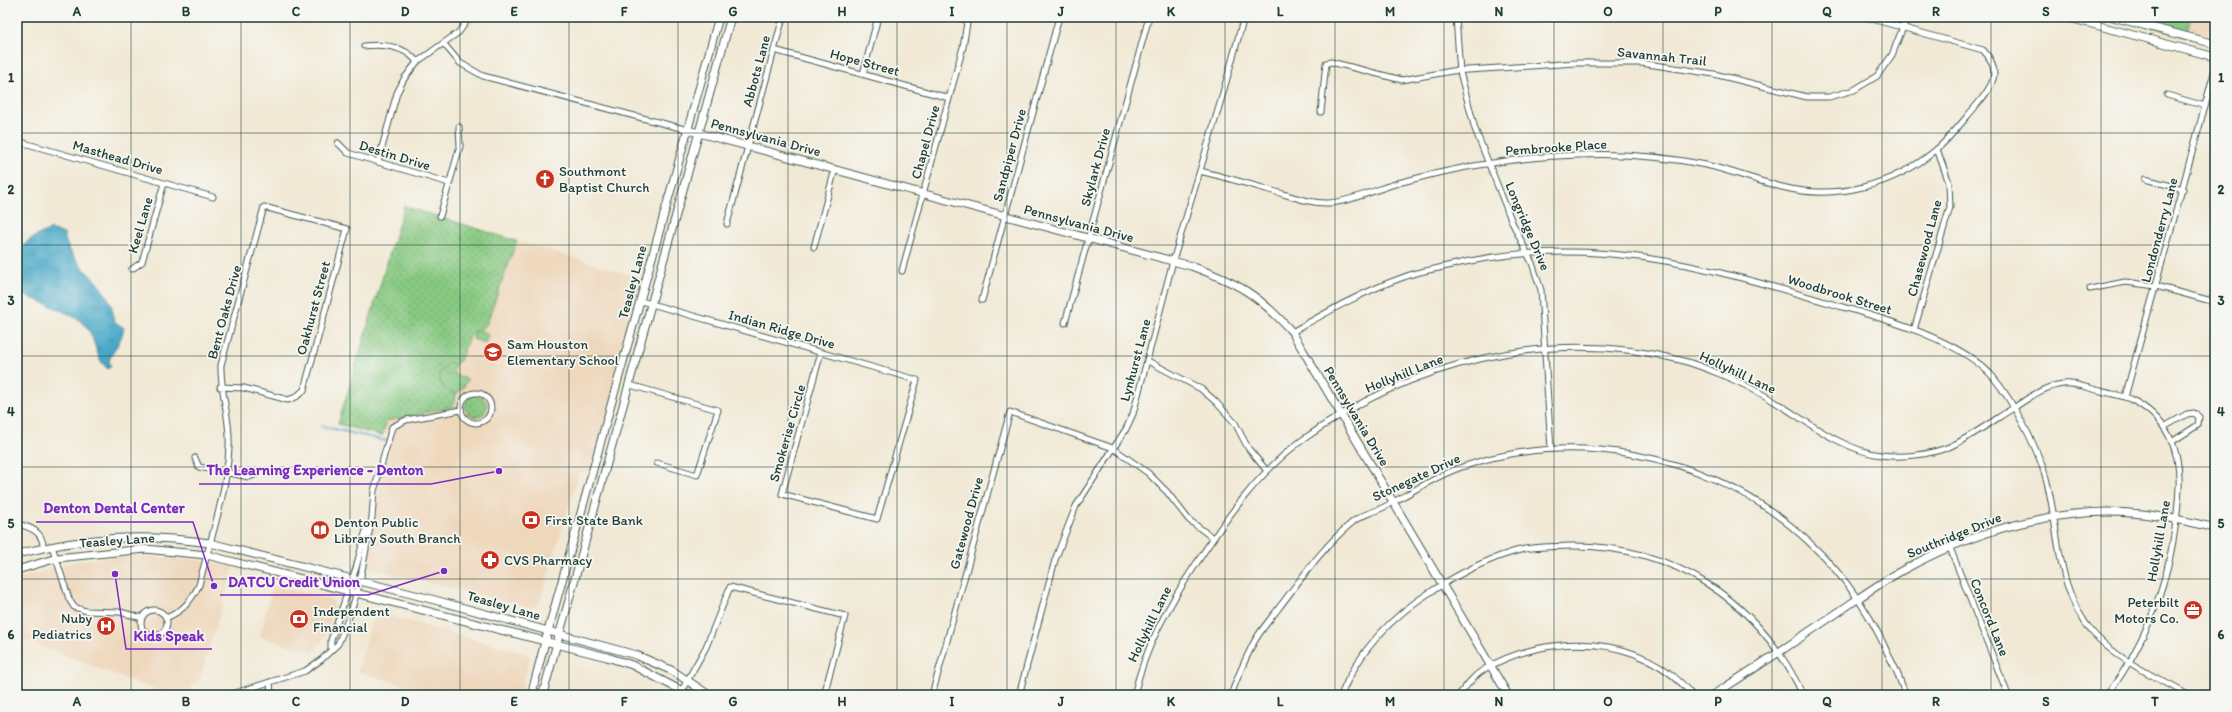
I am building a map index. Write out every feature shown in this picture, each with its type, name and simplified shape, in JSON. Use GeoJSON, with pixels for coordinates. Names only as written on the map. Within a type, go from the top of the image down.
{"type":"FeatureCollection","features":[{"type":"Feature","properties":{"kind":"main road","name":"Teasley Lane"},"geometry":{"type":"LineString","coordinates":[[17,554],[43,547],[83,540],[140,536],[173,538],[210,543],[548,631],[719,17]]}},
{"type":"Feature","properties":{"kind":"main road","name":"Teasley Lane"},"geometry":{"type":"LineString","coordinates":[[539,695],[544,690],[590,521],[630,385],[731,17]]}},
{"type":"Feature","properties":{"kind":"main road"},"geometry":{"type":"LineString","coordinates":[[2066,17],[2215,56]]}},
{"type":"Feature","properties":{"kind":"main road"},"geometry":{"type":"LineString","coordinates":[[2112,17],[2215,44]]}},
{"type":"Feature","properties":{"kind":"main road","name":"Pennsylvania Drive"},"geometry":{"type":"LineString","coordinates":[[688,130],[1173,262],[1224,278],[1240,286],[1270,308],[1292,332],[1508,695]]}},
{"type":"Feature","properties":{"kind":"main road"},"geometry":{"type":"LineString","coordinates":[[601,444],[614,441]]}},
{"type":"Feature","properties":{"kind":"main road","name":"Southridge Drive"},"geometry":{"type":"LineString","coordinates":[[1713,695],[1903,570],[1950,548],[2019,524],[2053,517],[2108,512],[2145,514],[2178,519],[2215,528]]}},
{"type":"Feature","properties":{"kind":"main road"},"geometry":{"type":"LineString","coordinates":[[580,518],[590,521]]}},
{"type":"Feature","properties":{"kind":"main road","name":"Teasley Lane"},"geometry":{"type":"LineString","coordinates":[[17,570],[57,558],[145,549],[207,556],[632,665],[690,695]]}},
{"type":"Feature","properties":{"kind":"main road"},"geometry":{"type":"LineString","coordinates":[[535,695],[533,688],[548,631],[636,654],[673,671],[708,695]]}},
{"type":"Feature","properties":{"kind":"street","name":"Abbots Lane"},"geometry":{"type":"LineString","coordinates":[[727,224],[783,17]]}},
{"type":"Feature","properties":{"kind":"street"},"geometry":{"type":"LineString","coordinates":[[863,74],[878,17]]}},
{"type":"Feature","properties":{"kind":"street","name":"Chapel Drive"},"geometry":{"type":"LineString","coordinates":[[902,271],[963,47],[968,17]]}},
{"type":"Feature","properties":{"kind":"street","name":"Sandpiper Drive"},"geometry":{"type":"LineString","coordinates":[[982,300],[1059,17]]}},
{"type":"Feature","properties":{"kind":"street","name":"Skylark Drive"},"geometry":{"type":"LineString","coordinates":[[1066,323],[1148,17]]}},
{"type":"Feature","properties":{"kind":"street","name":"Lynhurst Lane"},"geometry":{"type":"LineString","coordinates":[[1020,695],[1055,560],[1076,506],[1133,414],[1173,262],[1244,17]]}},
{"type":"Feature","properties":{"kind":"street","name":"Longridge Drive"},"geometry":{"type":"LineString","coordinates":[[1456,17],[1460,72],[1471,116],[1512,222],[1527,253],[1541,290],[1552,449]]}},
{"type":"Feature","properties":{"kind":"street"},"geometry":{"type":"LineString","coordinates":[[1865,17],[1904,27]]}},
{"type":"Feature","properties":{"kind":"street","name":"Savannah Trail"},"geometry":{"type":"LineString","coordinates":[[1320,112],[1326,63],[1332,62],[1402,80],[1452,71],[1460,72],[1576,63],[1641,63],[1714,74],[1807,97],[1829,97],[1854,90],[1877,76],[1892,55],[1907,17]]}},
{"type":"Feature","properties":{"kind":"street"},"geometry":{"type":"LineString","coordinates":[[378,162],[397,93],[404,79],[418,62],[459,32],[469,18]]}},
{"type":"Feature","properties":{"kind":"street","name":"Pembrooke Place"},"geometry":{"type":"LineString","coordinates":[[1200,171],[1294,197],[1327,203],[1338,202],[1400,182],[1448,171],[1576,155],[1644,156],[1707,165],[1783,188],[1821,192],[1846,191],[1886,180],[1918,164],[1937,149],[1990,89],[1994,69],[1989,56],[1983,50],[1904,27]]}},
{"type":"Feature","properties":{"kind":"street","name":"Pennsylvania Drive"},"geometry":{"type":"LineString","coordinates":[[444,44],[460,63],[483,76],[688,130]]}},
{"type":"Feature","properties":{"kind":"street"},"geometry":{"type":"LineString","coordinates":[[364,46],[389,46],[408,53],[418,62]]}},
{"type":"Feature","properties":{"kind":"street","name":"Hope Street"},"geometry":{"type":"LineString","coordinates":[[774,50],[949,98]]}},
{"type":"Feature","properties":{"kind":"street","name":"Londonderry Lane"},"geometry":{"type":"LineString","coordinates":[[2125,397],[2215,69]]}},
{"type":"Feature","properties":{"kind":"street"},"geometry":{"type":"LineString","coordinates":[[2167,95],[2205,106]]}},
{"type":"Feature","properties":{"kind":"street"},"geometry":{"type":"LineString","coordinates":[[440,216],[460,146],[459,127]]}},
{"type":"Feature","properties":{"kind":"street","name":"Masthead Drive"},"geometry":{"type":"LineString","coordinates":[[17,141],[213,197]]}},
{"type":"Feature","properties":{"kind":"street","name":"Destin Drive"},"geometry":{"type":"LineString","coordinates":[[338,143],[348,153],[448,184]]}},
{"type":"Feature","properties":{"kind":"street","name":"Chasewood Lane"},"geometry":{"type":"LineString","coordinates":[[1914,330],[1950,207],[1950,183],[1937,149]]}},
{"type":"Feature","properties":{"kind":"street"},"geometry":{"type":"LineString","coordinates":[[814,247],[835,169]]}},
{"type":"Feature","properties":{"kind":"street"},"geometry":{"type":"LineString","coordinates":[[2144,179],[2183,189]]}},
{"type":"Feature","properties":{"kind":"street","name":"Keel Lane"},"geometry":{"type":"LineString","coordinates":[[132,269],[142,262],[164,183]]}},
{"type":"Feature","properties":{"kind":"street","name":"Oakhurst Street"},"geometry":{"type":"LineString","coordinates":[[220,387],[244,388],[288,400],[300,394],[304,390],[347,229],[264,207]]}},
{"type":"Feature","properties":{"kind":"street","name":"Bent Oaks Drive"},"geometry":{"type":"LineString","coordinates":[[166,618],[180,612],[193,598],[199,585],[207,556],[226,473],[229,446],[220,387],[222,358],[264,207]]}},
{"type":"Feature","properties":{"kind":"street","name":"Woodbrook Street"},"geometry":{"type":"LineString","coordinates":[[1292,332],[1337,305],[1405,276],[1470,260],[1527,253],[1575,252],[1616,253],[1675,261],[1764,283],[1914,330],[1976,361],[1993,377],[2013,408],[2037,452],[2047,482],[2064,574],[2082,618],[2104,642],[2131,662],[2188,695]]}},
{"type":"Feature","properties":{"kind":"street"},"geometry":{"type":"LineString","coordinates":[[2090,289],[2125,282],[2156,286],[2215,302]]}},
{"type":"Feature","properties":{"kind":"street","name":"Indian Ridge Drive"},"geometry":{"type":"LineString","coordinates":[[641,301],[918,380]]}},
{"type":"Feature","properties":{"kind":"street","name":"Hollyhill Lane"},"geometry":{"type":"LineString","coordinates":[[1134,695],[1142,663],[1169,603],[1213,538],[1267,471],[1299,442],[1342,415],[1384,392],[1442,369],[1497,354],[1546,349],[1616,349],[1654,354],[1686,362],[1756,391],[1848,446],[1879,455],[1911,456],[1949,447],[2037,392],[2066,383],[2125,397],[2153,414],[2173,441],[2180,475],[2178,519],[2166,578],[2150,622],[2131,662],[2107,695]]}},
{"type":"Feature","properties":{"kind":"street","name":"Smokerise Circle"},"geometry":{"type":"LineString","coordinates":[[822,352],[782,494],[877,519],[918,380]]}},
{"type":"Feature","properties":{"kind":"street"},"geometry":{"type":"LineString","coordinates":[[1148,361],[1193,384],[1215,401],[1235,423],[1248,448],[1267,471]]}},
{"type":"Feature","properties":{"kind":"street"},"geometry":{"type":"LineString","coordinates":[[630,385],[718,410],[697,475],[657,463]]}},
{"type":"Feature","properties":{"kind":"street"},"geometry":{"type":"LineString","coordinates":[[476,392],[486,396],[491,405],[489,415],[478,423],[468,421],[461,410],[461,404],[466,396],[476,392]]}},
{"type":"Feature","properties":{"kind":"street"},"geometry":{"type":"LineString","coordinates":[[229,695],[305,672],[322,660],[331,649],[338,644],[344,631],[356,594],[356,580],[372,513],[374,491],[392,427],[406,420],[461,410]]}},
{"type":"Feature","properties":{"kind":"street","name":"Gatewood Drive"},"geometry":{"type":"LineString","coordinates":[[932,695],[1010,412],[1113,448]]}},
{"type":"Feature","properties":{"kind":"street"},"geometry":{"type":"LineString","coordinates":[[2164,428],[2187,414],[2194,413],[2199,417],[2198,425],[2173,441]]}},
{"type":"Feature","properties":{"kind":"street"},"geometry":{"type":"LineString","coordinates":[[1113,448],[1148,473],[1167,492],[1189,520],[1213,538]]}},
{"type":"Feature","properties":{"kind":"street","name":"Stonegate Drive"},"geometry":{"type":"LineString","coordinates":[[1231,695],[1252,644],[1319,556],[1356,520],[1370,511],[1385,507],[1426,483],[1465,466],[1510,454],[1552,449],[1622,452],[1660,460],[1726,484],[1770,508],[1801,533],[1830,561],[1853,590],[1879,632],[1905,695]]}},
{"type":"Feature","properties":{"kind":"street"},"geometry":{"type":"LineString","coordinates":[[195,458],[199,467],[249,477],[257,474]]}},
{"type":"Feature","properties":{"kind":"street"},"geometry":{"type":"LineString","coordinates":[[17,524],[34,529],[43,541],[43,547]]}},
{"type":"Feature","properties":{"kind":"street"},"geometry":{"type":"LineString","coordinates":[[52,546],[69,599],[74,607],[86,611],[120,612],[142,618]]}},
{"type":"Feature","properties":{"kind":"street"},"geometry":{"type":"LineString","coordinates":[[1342,695],[1347,681],[1371,642],[1408,606],[1442,585],[1471,568],[1520,550],[1541,547],[1591,546],[1613,548],[1663,562],[1708,584],[1738,605],[1753,619],[1780,652],[1803,695]]}},
{"type":"Feature","properties":{"kind":"street","name":"Concord Lane"},"geometry":{"type":"LineString","coordinates":[[1950,548],[2008,695]]}},
{"type":"Feature","properties":{"kind":"street"},"geometry":{"type":"LineString","coordinates":[[331,649],[332,640],[348,592],[356,580]]}},
{"type":"Feature","properties":{"kind":"street"},"geometry":{"type":"LineString","coordinates":[[682,690],[706,647],[730,587],[845,616],[824,695]]}},
{"type":"Feature","properties":{"kind":"street"},"geometry":{"type":"LineString","coordinates":[[155,610],[160,612],[166,618],[166,629],[162,634],[152,636],[144,632],[142,628],[142,618],[147,613],[155,610]]}},
{"type":"Feature","properties":{"kind":"street"},"geometry":{"type":"LineString","coordinates":[[1459,695],[1472,680],[1491,666],[1539,647],[1574,643],[1608,646],[1641,656],[1662,668],[1684,685],[1692,695]]}},
{"type":"Feature","properties":{"kind":"street"},"geometry":{"type":"LineString","coordinates":[[270,682],[271,695]]}},
{"type":"Feature","properties":{"kind":"shaded area"},"geometry":{"type":"Polygon","coordinates":[[[2191,17],[2215,17],[2214,36],[2188,29],[2191,17]]]}},
{"type":"Feature","properties":{"kind":"shaded area","name":"Sam Houston Elementary School"},"geometry":{"type":"Polygon","coordinates":[[[404,206],[646,280],[592,475],[579,473],[539,604],[531,608],[366,567],[379,488],[392,436],[338,424],[404,206]]]}},
{"type":"Feature","properties":{"kind":"shaded area"},"geometry":{"type":"Polygon","coordinates":[[[129,555],[198,560],[234,567],[200,677],[185,695],[168,695],[17,637],[17,579],[78,561],[129,555]]]}},
{"type":"Feature","properties":{"kind":"shaded area"},"geometry":{"type":"Polygon","coordinates":[[[272,586],[332,600],[334,605],[326,635],[313,652],[260,637],[272,586]]]}},
{"type":"Feature","properties":{"kind":"shaded area"},"geometry":{"type":"Polygon","coordinates":[[[374,612],[525,653],[530,658],[520,695],[444,695],[358,672],[374,612]]]}},
{"type":"Feature","properties":{"kind":"green space"},"geometry":{"type":"Polygon","coordinates":[[[2114,17],[2191,17],[2186,36],[2114,17]]]}},
{"type":"Feature","properties":{"kind":"green space"},"geometry":{"type":"Polygon","coordinates":[[[404,206],[517,241],[486,325],[469,337],[460,361],[455,364],[449,363],[443,387],[456,394],[453,407],[387,421],[382,436],[338,424],[404,206]]]}},
{"type":"Feature","properties":{"kind":"green space"},"geometry":{"type":"Polygon","coordinates":[[[477,330],[485,332],[488,335],[485,343],[473,339],[474,332],[477,330]]]}},
{"type":"Feature","properties":{"kind":"green space"},"geometry":{"type":"Polygon","coordinates":[[[449,363],[455,364],[453,373],[468,380],[462,389],[456,394],[445,388],[440,379],[441,371],[449,363]]]}},
{"type":"Feature","properties":{"kind":"green space"},"geometry":{"type":"Polygon","coordinates":[[[476,395],[484,398],[487,406],[484,414],[476,417],[468,414],[465,406],[468,398],[476,395]]]}},
{"type":"Feature","properties":{"kind":"water"},"geometry":{"type":"Polygon","coordinates":[[[51,229],[64,234],[72,253],[105,293],[111,304],[114,321],[124,328],[120,341],[109,361],[111,366],[108,369],[100,360],[92,337],[86,326],[81,321],[73,316],[17,292],[17,269],[20,252],[30,240],[51,229]]]}},
{"type":"Feature","properties":{"kind":"waterway"},"geometry":{"type":"LineString","coordinates":[[321,426],[387,441]]}},
{"type":"Feature","properties":{"kind":"place","name":"Southmont Baptist Church"},"geometry":{"type":"Point","coordinates":[545,179]}},
{"type":"Feature","properties":{"kind":"place","name":"Sam Houston Elementary School"},"geometry":{"type":"Point","coordinates":[493,352]}},
{"type":"Feature","properties":{"kind":"place","name":"The Learning Experience - Denton"},"geometry":{"type":"Point","coordinates":[499,471]}},
{"type":"Feature","properties":{"kind":"place","name":"First State Bank"},"geometry":{"type":"Point","coordinates":[531,520]}},
{"type":"Feature","properties":{"kind":"place","name":"Denton Public Library South Branch"},"geometry":{"type":"Point","coordinates":[320,530]}},
{"type":"Feature","properties":{"kind":"place","name":"CVS Pharmacy"},"geometry":{"type":"Point","coordinates":[490,560]}},
{"type":"Feature","properties":{"kind":"place","name":"DATCU Credit Union"},"geometry":{"type":"Point","coordinates":[444,571]}},
{"type":"Feature","properties":{"kind":"place","name":"Kids Speak"},"geometry":{"type":"Point","coordinates":[115,574]}},
{"type":"Feature","properties":{"kind":"place","name":"Denton Dental Center"},"geometry":{"type":"Point","coordinates":[214,586]}},
{"type":"Feature","properties":{"kind":"place","name":"Peterbilt Motors Co."},"geometry":{"type":"Point","coordinates":[2193,610]}},
{"type":"Feature","properties":{"kind":"place","name":"Independent Financial"},"geometry":{"type":"Point","coordinates":[299,619]}},
{"type":"Feature","properties":{"kind":"place","name":"Nuby Pediatrics"},"geometry":{"type":"Point","coordinates":[106,626]}}]}
